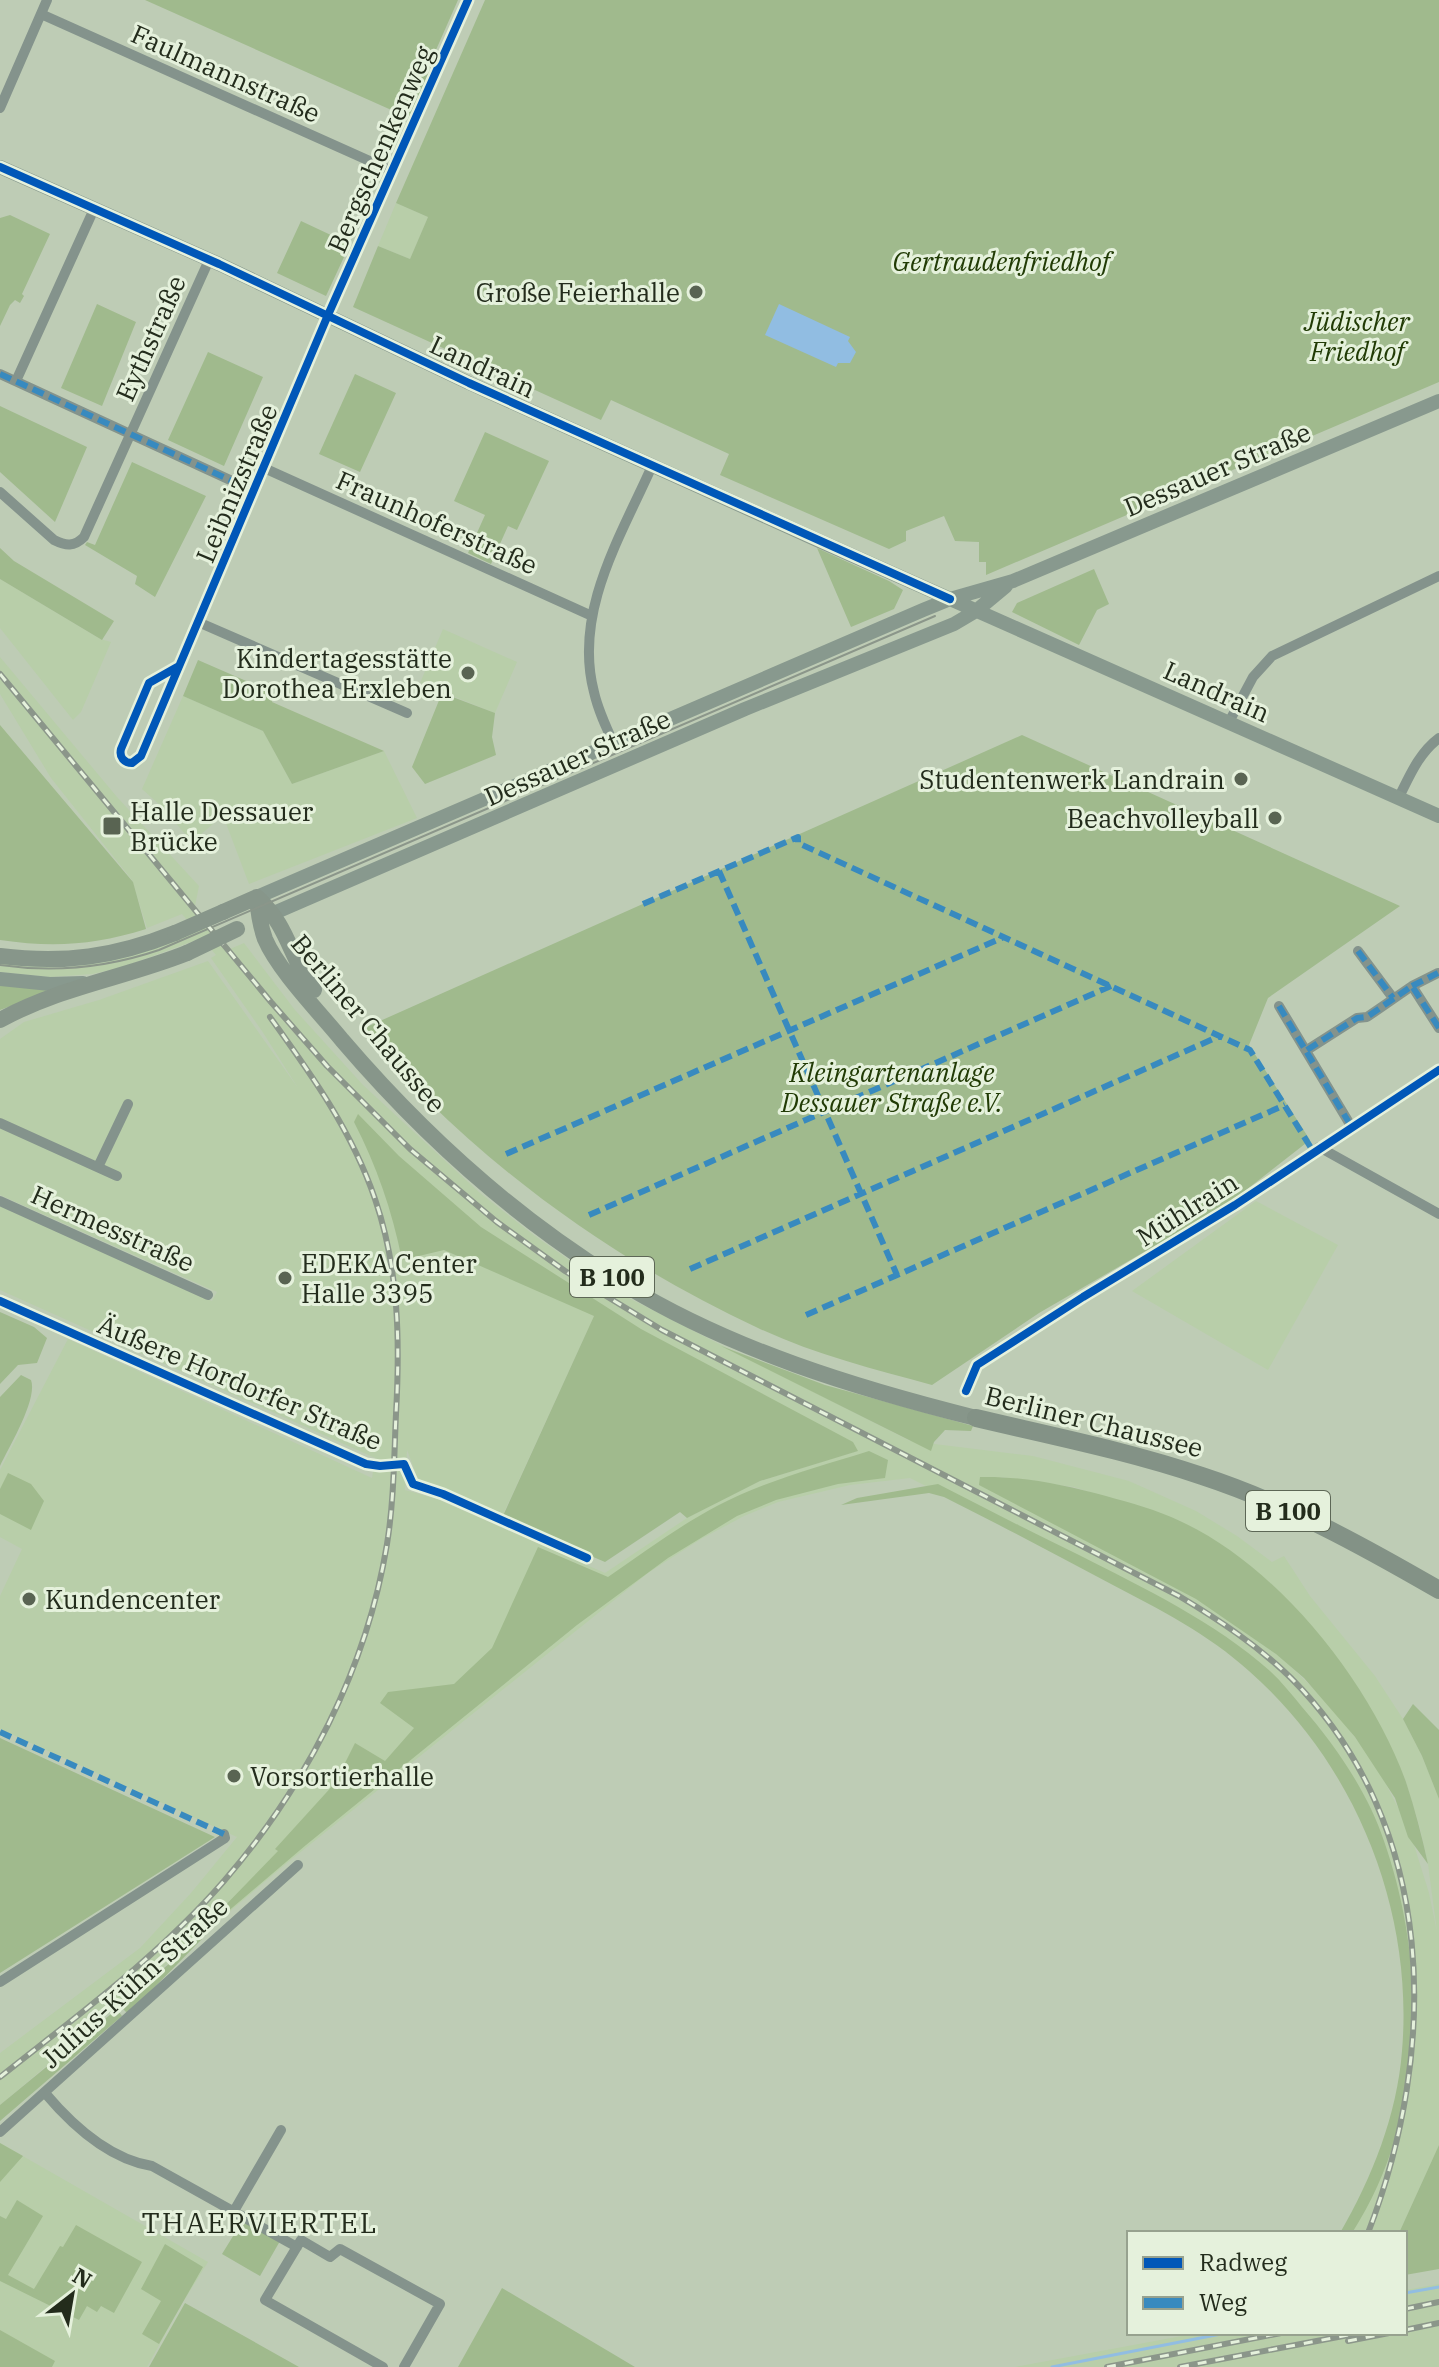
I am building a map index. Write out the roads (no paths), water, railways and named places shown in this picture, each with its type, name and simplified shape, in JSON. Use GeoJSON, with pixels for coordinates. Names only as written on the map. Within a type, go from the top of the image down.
{"type":"FeatureCollection","features":[{"type":"Feature","properties":{"kind":"highway","name":"Berliner Chaussee"},"geometry":{"type":"LineString","coordinates":[[977,1413],[1118,1442],[1207,1468],[1366,1537],[1439,1579]]}},
{"type":"Feature","properties":{"kind":"highway","name":"Berliner Chaussee"},"geometry":{"type":"LineString","coordinates":[[977,1413],[1127,1453],[1231,1486],[1360,1544],[1439,1590]]}},
{"type":"Feature","properties":{"kind":"main road","name":"Landrain"},"geometry":{"type":"LineString","coordinates":[[0,167],[209,260],[652,466],[1439,816]]}},
{"type":"Feature","properties":{"kind":"main road","name":"Dessauer Straße"},"geometry":{"type":"LineString","coordinates":[[0,956],[45,961],[80,959],[128,949],[175,933],[950,599],[1013,581],[1439,401]]}},
{"type":"Feature","properties":{"kind":"main road","name":"Dessauer Straße"},"geometry":{"type":"LineString","coordinates":[[0,1020],[89,982],[154,966],[187,953],[745,709],[942,628],[976,611],[1013,581]]}},
{"type":"Feature","properties":{"kind":"main road"},"geometry":{"type":"LineString","coordinates":[[942,628],[950,611],[950,599]]}},
{"type":"Feature","properties":{"kind":"main road","name":"Berliner Chaussee"},"geometry":{"type":"LineString","coordinates":[[257,897],[267,916],[286,933],[305,978],[378,1068],[470,1160],[541,1218],[630,1276],[765,1344],[977,1413]]}},
{"type":"Feature","properties":{"kind":"main road","name":"Berliner Chaussee"},"geometry":{"type":"LineString","coordinates":[[267,916],[266,940],[274,954],[323,1016],[414,1120],[491,1189],[580,1255],[626,1286],[665,1307],[760,1351],[835,1379],[977,1413]]}},
{"type":"Feature","properties":{"kind":"main road"},"geometry":{"type":"LineString","coordinates":[[238,929],[254,931],[266,940]]}},
{"type":"Feature","properties":{"kind":"main road"},"geometry":{"type":"LineString","coordinates":[[0,979],[50,984],[89,982]]}},
{"type":"Feature","properties":{"kind":"street"},"geometry":{"type":"LineString","coordinates":[[0,108],[47,0]]}},
{"type":"Feature","properties":{"kind":"street","name":"Bergschenkenweg"},"geometry":{"type":"LineString","coordinates":[[328,315],[468,0]]}},
{"type":"Feature","properties":{"kind":"street","name":"Faulmannstraße"},"geometry":{"type":"LineString","coordinates":[[41,14],[392,171]]}},
{"type":"Feature","properties":{"kind":"street"},"geometry":{"type":"LineString","coordinates":[[16,381],[94,209]]}},
{"type":"Feature","properties":{"kind":"street","name":"Eythstraße"},"geometry":{"type":"LineString","coordinates":[[0,492],[46,534],[65,546],[77,544],[84,537],[209,260]]}},
{"type":"Feature","properties":{"kind":"street","name":"Leibnizstraße"},"geometry":{"type":"LineString","coordinates":[[179,666],[149,683],[121,749],[125,762],[132,763],[141,756],[328,315]]}},
{"type":"Feature","properties":{"kind":"street","name":"Eythstraße"},"geometry":{"type":"LineString","coordinates":[[0,374],[254,491]]}},
{"type":"Feature","properties":{"kind":"street"},"geometry":{"type":"LineString","coordinates":[[614,744],[591,681],[588,642],[592,616],[611,555],[652,466]]}},
{"type":"Feature","properties":{"kind":"street","name":"Fraunhoferstraße"},"geometry":{"type":"LineString","coordinates":[[264,468],[592,616]]}},
{"type":"Feature","properties":{"kind":"street"},"geometry":{"type":"LineString","coordinates":[[1229,722],[1253,677],[1272,656],[1439,576]]}},
{"type":"Feature","properties":{"kind":"street"},"geometry":{"type":"LineString","coordinates":[[198,622],[407,713]]}},
{"type":"Feature","properties":{"kind":"street"},"geometry":{"type":"LineString","coordinates":[[1399,797],[1419,759],[1429,745],[1439,738]]}},
{"type":"Feature","properties":{"kind":"street"},"geometry":{"type":"LineString","coordinates":[[1358,951],[1393,998]]}},
{"type":"Feature","properties":{"kind":"street"},"geometry":{"type":"LineString","coordinates":[[1307,1050],[1438,973]]}},
{"type":"Feature","properties":{"kind":"street"},"geometry":{"type":"LineString","coordinates":[[1412,986],[1439,1028]]}},
{"type":"Feature","properties":{"kind":"street"},"geometry":{"type":"LineString","coordinates":[[1279,1006],[1351,1126]]}},
{"type":"Feature","properties":{"kind":"street","name":"Mühlrain"},"geometry":{"type":"LineString","coordinates":[[966,1391],[977,1365],[1235,1205],[1439,1070]]}},
{"type":"Feature","properties":{"kind":"street"},"geometry":{"type":"LineString","coordinates":[[98,1167],[128,1104]]}},
{"type":"Feature","properties":{"kind":"street","name":"Hermesstraße"},"geometry":{"type":"LineString","coordinates":[[0,1123],[117,1176]]}},
{"type":"Feature","properties":{"kind":"street"},"geometry":{"type":"LineString","coordinates":[[1319,1147],[1439,1214]]}},
{"type":"Feature","properties":{"kind":"street","name":"Hermesstraße"},"geometry":{"type":"LineString","coordinates":[[0,1201],[208,1295]]}},
{"type":"Feature","properties":{"kind":"street","name":"Äußere Hordorfer Straße"},"geometry":{"type":"LineString","coordinates":[[0,1301],[366,1464],[404,1464],[413,1484],[443,1494],[587,1558]]}},
{"type":"Feature","properties":{"kind":"street"},"geometry":{"type":"LineString","coordinates":[[0,1982],[225,1838],[224,1834]]}},
{"type":"Feature","properties":{"kind":"street","name":"Julius-Kühn-Straße"},"geometry":{"type":"LineString","coordinates":[[0,2132],[298,1865]]}},
{"type":"Feature","properties":{"kind":"street"},"geometry":{"type":"LineString","coordinates":[[45,2093],[82,2133],[137,2164],[152,2166],[297,2247]]}},
{"type":"Feature","properties":{"kind":"street"},"geometry":{"type":"LineString","coordinates":[[234,2211],[281,2130]]}},
{"type":"Feature","properties":{"kind":"street"},"geometry":{"type":"LineString","coordinates":[[383,2367],[265,2300],[301,2240],[330,2257],[340,2249],[440,2304],[404,2367]]}},
{"type":"Feature","properties":{"kind":"water"},"geometry":{"type":"Polygon","coordinates":[[[779,304],[850,337],[848,341],[856,352],[850,363],[838,363],[836,367],[765,335],[779,304]]]}},
{"type":"Feature","properties":{"kind":"waterway"},"geometry":{"type":"LineString","coordinates":[[1407,2293],[1439,2287]]}},
{"type":"Feature","properties":{"kind":"waterway"},"geometry":{"type":"LineString","coordinates":[[1052,2367],[1216,2335]]}},
{"type":"Feature","properties":{"kind":"tram line"},"geometry":{"type":"LineString","coordinates":[[0,965],[61,969],[100,965],[159,950],[935,616]]}},
{"type":"Feature","properties":{"kind":"railway"},"geometry":{"type":"LineString","coordinates":[[0,674],[327,1066],[410,1149],[497,1222],[565,1271],[662,1330],[1179,1596],[1237,1634],[1291,1678],[1340,1737],[1375,1802],[1399,1871],[1412,1942],[1414,2016],[1407,2090],[1391,2162],[1369,2231]]}},
{"type":"Feature","properties":{"kind":"railway"},"geometry":{"type":"LineString","coordinates":[[0,2077],[173,1935],[254,1844],[281,1806],[329,1723],[365,1636],[378,1590],[391,1512],[397,1387],[396,1305],[389,1252],[375,1199],[355,1150],[315,1082],[270,1017]]}},
{"type":"Feature","properties":{"kind":"railway"},"geometry":{"type":"LineString","coordinates":[[1407,2309],[1439,2302]]}},
{"type":"Feature","properties":{"kind":"railway"},"geometry":{"type":"LineString","coordinates":[[1407,2330],[1439,2323]]}},
{"type":"Feature","properties":{"kind":"railway"},"geometry":{"type":"LineString","coordinates":[[1107,2367],[1271,2335]]}},
{"type":"Feature","properties":{"kind":"railway"},"geometry":{"type":"LineString","coordinates":[[1180,2367],[1348,2335]]}},
{"type":"Feature","properties":{"kind":"railway"},"geometry":{"type":"LineString","coordinates":[[1348,2341],[1379,2335]]}},
{"type":"Feature","properties":{"kind":"place","name":"Große Feierhalle"},"geometry":{"type":"Point","coordinates":[696,292]}},
{"type":"Feature","properties":{"kind":"place","name":"Kindertagesstätte Dorothea Erxleben"},"geometry":{"type":"Point","coordinates":[468,673]}},
{"type":"Feature","properties":{"kind":"place","name":"Studentenwerk Landrain"},"geometry":{"type":"Point","coordinates":[1241,779]}},
{"type":"Feature","properties":{"kind":"place","name":"Beachvolleyball"},"geometry":{"type":"Point","coordinates":[1275,818]}},
{"type":"Feature","properties":{"kind":"place","name":"Halle Dessauer Brücke"},"geometry":{"type":"Point","coordinates":[112,826]}},
{"type":"Feature","properties":{"kind":"place","name":"EDEKA Center Halle 3395"},"geometry":{"type":"Point","coordinates":[285,1278]}},
{"type":"Feature","properties":{"kind":"place","name":"Kundencenter"},"geometry":{"type":"Point","coordinates":[29,1599]}},
{"type":"Feature","properties":{"kind":"place","name":"Vorsortierhalle"},"geometry":{"type":"Point","coordinates":[234,1776]}},
{"type":"Feature","properties":{"kind":"district","name":"THAERVIERTEL"},"geometry":{"type":"Point","coordinates":[260,2222]}},
{"type":"Feature","properties":{"kind":"park label","name":"Gertraudenfriedhof"},"geometry":{"type":"Point","coordinates":[1001,261]}},
{"type":"Feature","properties":{"kind":"park label","name":"Jüdischer Friedhof"},"geometry":{"type":"Point","coordinates":[1357,336]}},
{"type":"Feature","properties":{"kind":"park label","name":"Kleingartenanlage Dessauer Straße e.V."},"geometry":{"type":"Point","coordinates":[892,1087]}}]}
